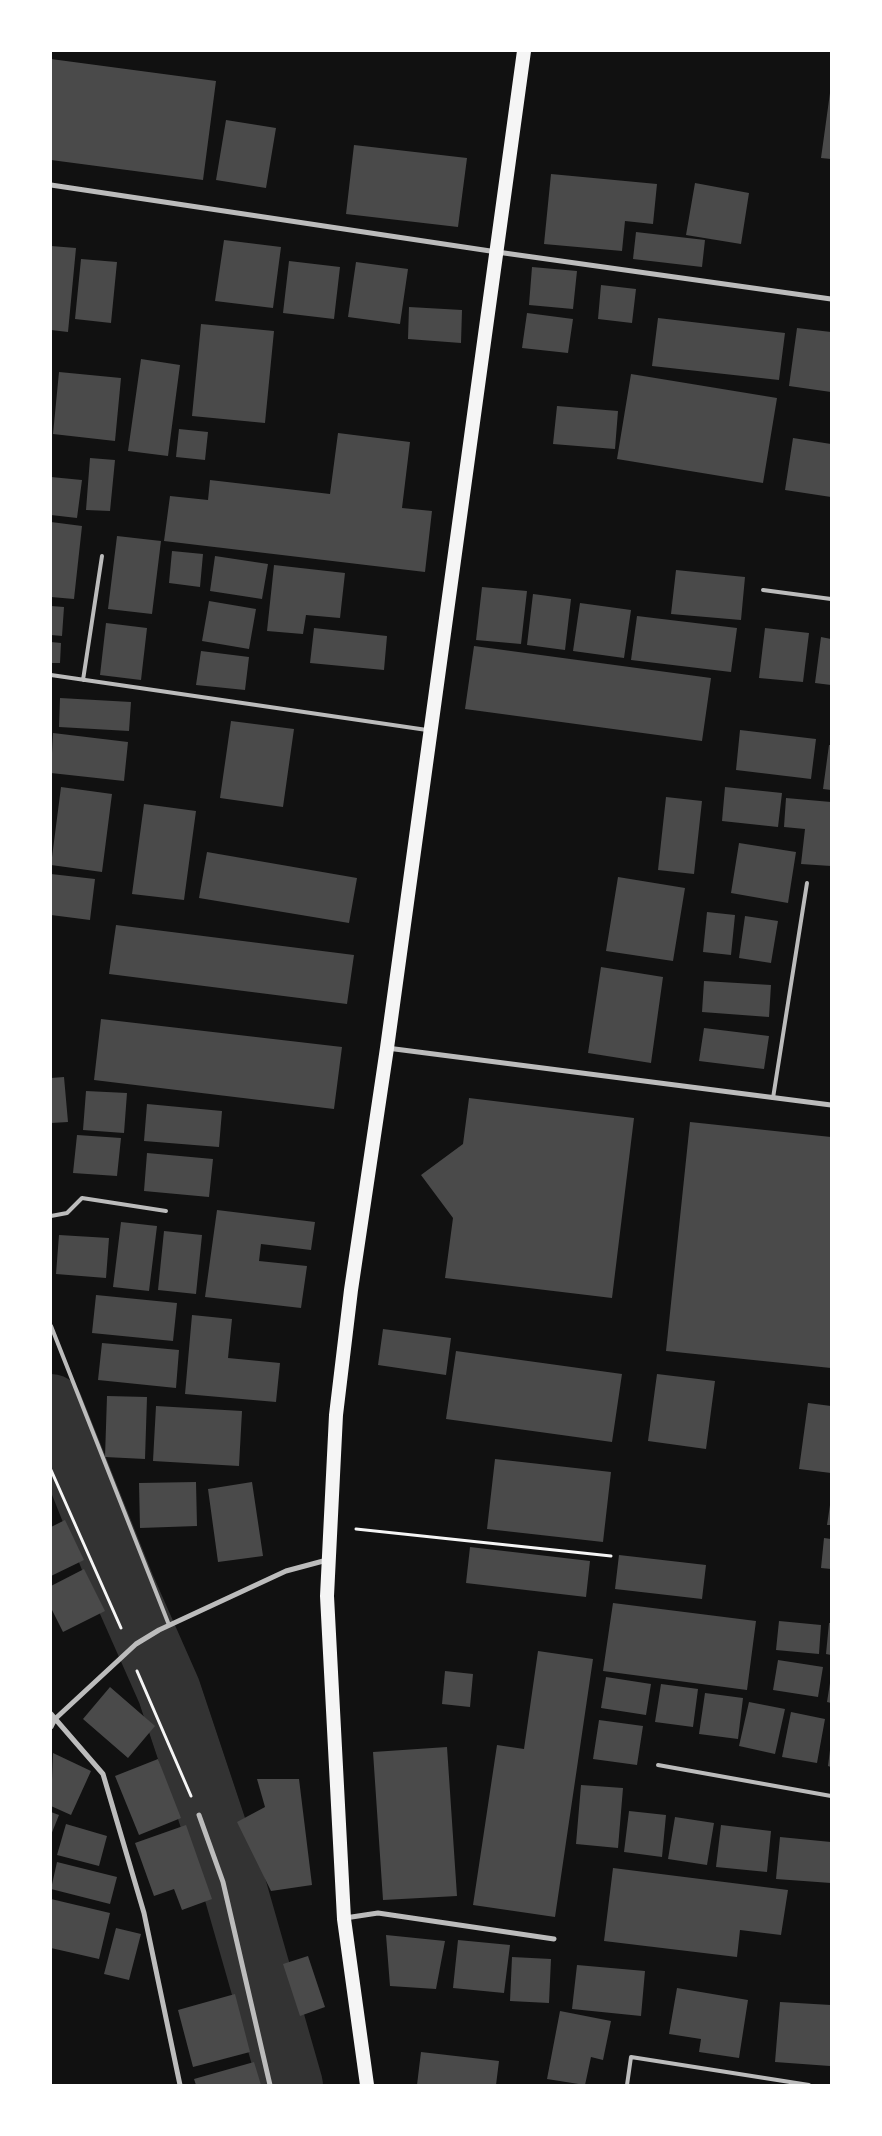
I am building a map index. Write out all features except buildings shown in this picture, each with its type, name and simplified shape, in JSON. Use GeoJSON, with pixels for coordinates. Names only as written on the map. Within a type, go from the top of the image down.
{"type":"FeatureCollection","features":[{"type":"Feature","properties":{"kind":"highway"},"geometry":{"type":"LineString","coordinates":[[367,2085],[344,1919],[326,1596],[339,1386],[524,51]]}},
{"type":"Feature","properties":{"kind":"street"},"geometry":{"type":"LineString","coordinates":[[51,185],[497,252],[831,299]]}},
{"type":"Feature","properties":{"kind":"street"},"geometry":{"type":"LineString","coordinates":[[387,1048],[831,1105]]}},
{"type":"Feature","properties":{"kind":"street"},"geometry":{"type":"LineString","coordinates":[[51,1727],[53,1716],[128,1650],[159,1630],[286,1571],[327,1560]]}},
{"type":"Feature","properties":{"kind":"street"},"geometry":{"type":"LineString","coordinates":[[53,1716],[103,1774],[144,1914],[180,2085]]}},
{"type":"Feature","properties":{"kind":"street"},"geometry":{"type":"LineString","coordinates":[[199,1815],[223,1882],[270,2085]]}},
{"type":"Feature","properties":{"kind":"street"},"geometry":{"type":"LineString","coordinates":[[344,1919],[378,1913],[554,1939]]}},
{"type":"Feature","properties":{"kind":"lane"},"geometry":{"type":"LineString","coordinates":[[83,680],[102,556]]}},
{"type":"Feature","properties":{"kind":"lane"},"geometry":{"type":"LineString","coordinates":[[763,590],[831,599]]}},
{"type":"Feature","properties":{"kind":"lane"},"geometry":{"type":"LineString","coordinates":[[51,675],[430,730]]}},
{"type":"Feature","properties":{"kind":"lane"},"geometry":{"type":"LineString","coordinates":[[773,1098],[807,883]]}},
{"type":"Feature","properties":{"kind":"lane"},"geometry":{"type":"LineString","coordinates":[[51,1216],[67,1213],[82,1198],[166,1211]]}},
{"type":"Feature","properties":{"kind":"lane"},"geometry":{"type":"LineString","coordinates":[[51,1326],[169,1625]]}},
{"type":"Feature","properties":{"kind":"lane"},"geometry":{"type":"LineString","coordinates":[[658,1765],[831,1796]]}},
{"type":"Feature","properties":{"kind":"lane"},"geometry":{"type":"LineString","coordinates":[[627,2085],[631,2057],[810,2085]]}},
{"type":"Feature","properties":{"kind":"path"},"geometry":{"type":"LineString","coordinates":[[51,1470],[123,1632],[128,1650],[199,1815]]}},
{"type":"Feature","properties":{"kind":"path"},"geometry":{"type":"LineString","coordinates":[[329,1526],[611,1556]]}},
{"type":"Feature","properties":{"kind":"waterway"},"geometry":{"type":"LineString","coordinates":[[51,1406],[124,1589],[169,1691],[235,1889],[291,2085]]}}]}
